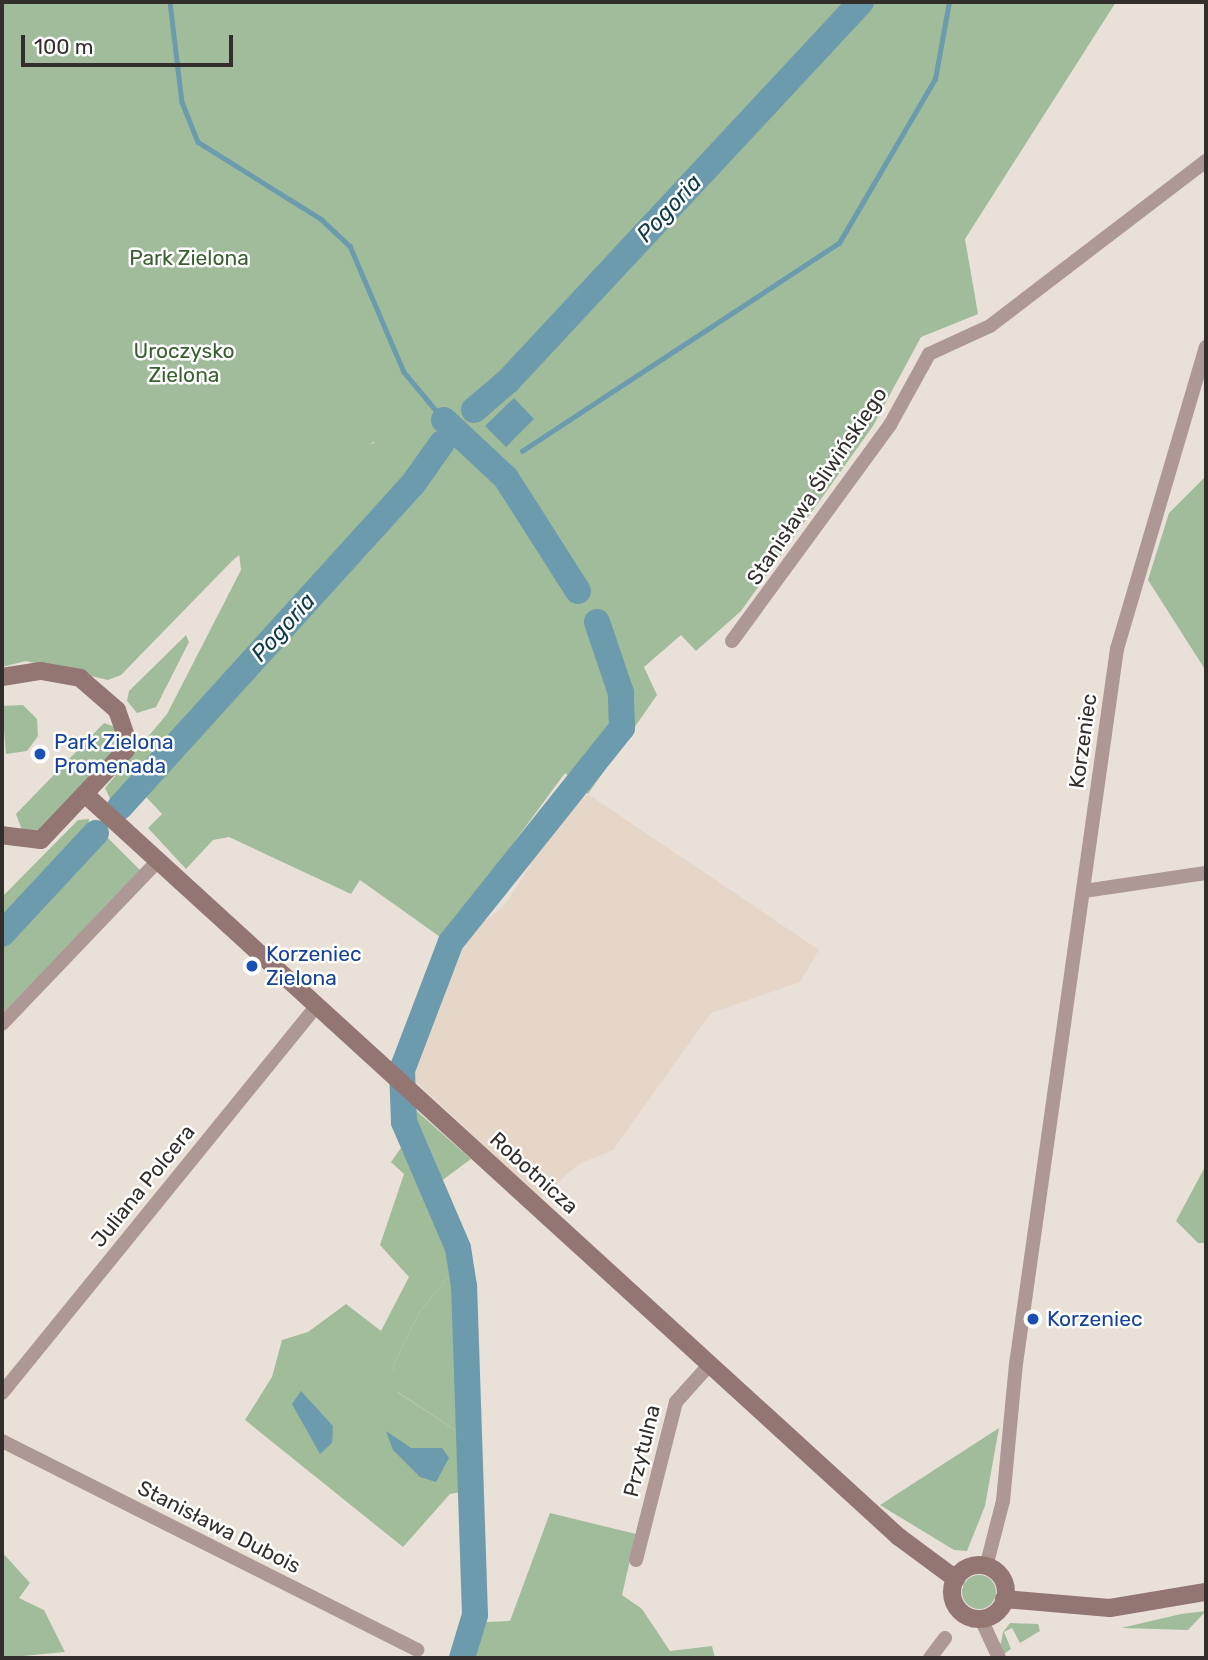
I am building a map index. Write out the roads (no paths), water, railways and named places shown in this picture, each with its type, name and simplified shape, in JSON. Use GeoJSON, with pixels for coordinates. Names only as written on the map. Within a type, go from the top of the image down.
{"type":"FeatureCollection","features":[{"type":"Feature","properties":{"kind":"street","name":"Stanisława Śliwińskiego"},"geometry":{"type":"LineString","coordinates":[[732,641],[890,425],[929,354],[990,326],[1206,161]]}},
{"type":"Feature","properties":{"kind":"street","name":"Korzeniec"},"geometry":{"type":"LineString","coordinates":[[986,1567],[1003,1501],[1016,1364],[1117,649],[1206,346]]}},
{"type":"Feature","properties":{"kind":"street"},"geometry":{"type":"LineString","coordinates":[[2,677],[66,674],[89,684],[117,710],[125,750],[41,841],[2,835]]}},
{"type":"Feature","properties":{"kind":"street","name":"Robotnicza"},"geometry":{"type":"LineString","coordinates":[[86,795],[899,1537],[956,1579]]}},
{"type":"Feature","properties":{"kind":"street"},"geometry":{"type":"LineString","coordinates":[[2,1024],[158,861]]}},
{"type":"Feature","properties":{"kind":"street"},"geometry":{"type":"LineString","coordinates":[[1084,891],[1206,873]]}},
{"type":"Feature","properties":{"kind":"street","name":"Juliana Polcera"},"geometry":{"type":"LineString","coordinates":[[2,1393],[317,1006]]}},
{"type":"Feature","properties":{"kind":"street","name":"Przytulna"},"geometry":{"type":"LineString","coordinates":[[636,1560],[676,1402],[710,1364]]}},
{"type":"Feature","properties":{"kind":"street","name":"Stanisława Dubois"},"geometry":{"type":"LineString","coordinates":[[2,1441],[417,1650]]}},
{"type":"Feature","properties":{"kind":"street"},"geometry":{"type":"LineString","coordinates":[[999,1658],[981,1619],[955,1605],[956,1579],[968,1567],[986,1567],[1001,1577],[1004,1600]]}},
{"type":"Feature","properties":{"kind":"street"},"geometry":{"type":"LineString","coordinates":[[981,1619],[1004,1600],[1110,1608],[1206,1592]]}},
{"type":"Feature","properties":{"kind":"street"},"geometry":{"type":"LineString","coordinates":[[930,1658],[945,1638]]}},
{"type":"Feature","properties":{"kind":"water"},"geometry":{"type":"Polygon","coordinates":[[[514,398],[534,419],[506,447],[485,426],[514,398]]]}},
{"type":"Feature","properties":{"kind":"water"},"geometry":{"type":"Polygon","coordinates":[[[301,1391],[333,1426],[332,1443],[320,1454],[292,1404],[301,1391]]]}},
{"type":"Feature","properties":{"kind":"water"},"geometry":{"type":"Polygon","coordinates":[[[386,1431],[411,1448],[442,1448],[449,1458],[436,1482],[420,1477],[393,1450],[386,1431]]]}},
{"type":"Feature","properties":{"kind":"waterway"},"geometry":{"type":"LineString","coordinates":[[170,2],[182,102],[198,142],[321,219],[350,246],[404,372],[444,420]]}},
{"type":"Feature","properties":{"kind":"waterway","name":"Pogoria"},"geometry":{"type":"LineString","coordinates":[[474,410],[508,381],[861,2]]}},
{"type":"Feature","properties":{"kind":"waterway"},"geometry":{"type":"LineString","coordinates":[[522,451],[839,243],[935,79],[949,2]]}},
{"type":"Feature","properties":{"kind":"waterway"},"geometry":{"type":"LineString","coordinates":[[444,420],[506,478],[578,591]]}},
{"type":"Feature","properties":{"kind":"waterway","name":"Pogoria"},"geometry":{"type":"LineString","coordinates":[[120,807],[413,484],[442,443]]}},
{"type":"Feature","properties":{"kind":"waterway"},"geometry":{"type":"LineString","coordinates":[[497,468],[502,465]]}},
{"type":"Feature","properties":{"kind":"waterway"},"geometry":{"type":"LineString","coordinates":[[462,1658],[475,1615],[464,1286],[458,1248],[404,1122],[402,1070],[451,942],[622,728],[621,693],[597,622]]}},
{"type":"Feature","properties":{"kind":"waterway","name":"Pogoria"},"geometry":{"type":"LineString","coordinates":[[2,934],[96,833]]}},
{"type":"Feature","properties":{"kind":"place","name":"Park Zielona Promenada"},"geometry":{"type":"Point","coordinates":[40,754]}},
{"type":"Feature","properties":{"kind":"place","name":"Korzeniec Zielona"},"geometry":{"type":"Point","coordinates":[252,966]}},
{"type":"Feature","properties":{"kind":"place","name":"Korzeniec"},"geometry":{"type":"Point","coordinates":[1033,1319]}},
{"type":"Feature","properties":{"kind":"park label","name":"Park Zielona"},"geometry":{"type":"Point","coordinates":[189,258]}},
{"type":"Feature","properties":{"kind":"park label","name":"Uroczysko Zielona"},"geometry":{"type":"Point","coordinates":[184,363]}}]}
